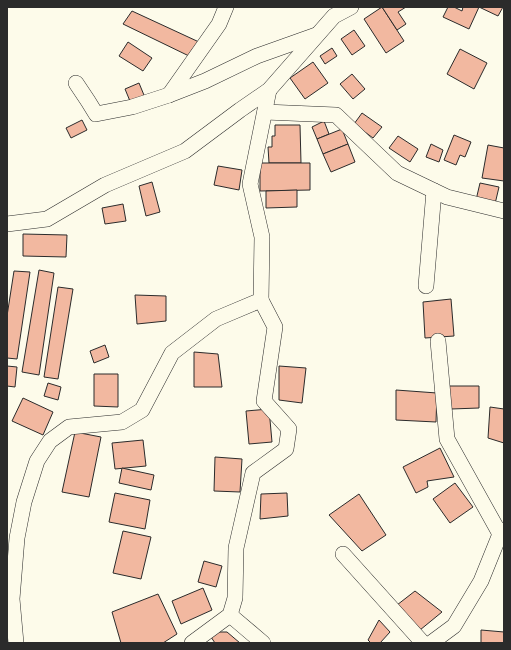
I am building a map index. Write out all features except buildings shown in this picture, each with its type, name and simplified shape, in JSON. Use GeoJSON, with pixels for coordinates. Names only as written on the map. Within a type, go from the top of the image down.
{"type":"FeatureCollection","features":[{"type":"Feature","properties":{"kind":"street"},"geometry":{"type":"LineString","coordinates":[[169,95],[219,24],[226,7]]}},
{"type":"Feature","properties":{"kind":"street"},"geometry":{"type":"LineString","coordinates":[[7,224],[47,219],[105,185],[185,151],[240,110],[270,90],[334,16],[351,7]]}},
{"type":"Feature","properties":{"kind":"street"},"geometry":{"type":"LineString","coordinates":[[76,83],[96,114],[132,107],[206,81],[257,56],[317,35]]}},
{"type":"Feature","properties":{"kind":"street"},"geometry":{"type":"LineString","coordinates":[[197,642],[230,615],[235,598],[236,548],[253,473],[286,449],[289,429],[264,401],[275,326],[260,300],[262,237],[250,184],[270,90]]}},
{"type":"Feature","properties":{"kind":"street"},"geometry":{"type":"LineString","coordinates":[[265,112],[336,114],[397,173],[447,197],[504,212]]}},
{"type":"Feature","properties":{"kind":"street"},"geometry":{"type":"LineString","coordinates":[[426,286],[434,191]]}},
{"type":"Feature","properties":{"kind":"street"},"geometry":{"type":"LineString","coordinates":[[16,643],[12,600],[17,538],[24,502],[37,461],[50,441],[69,427],[122,422],[142,410],[172,353],[216,319],[260,300]]}},
{"type":"Feature","properties":{"kind":"street"},"geometry":{"type":"LineString","coordinates":[[431,643],[454,626],[481,581],[502,532],[447,439],[438,341]]}},
{"type":"Feature","properties":{"kind":"street"},"geometry":{"type":"LineString","coordinates":[[343,554],[423,643]]}},
{"type":"Feature","properties":{"kind":"street"},"geometry":{"type":"LineString","coordinates":[[230,615],[263,643]]}}]}
